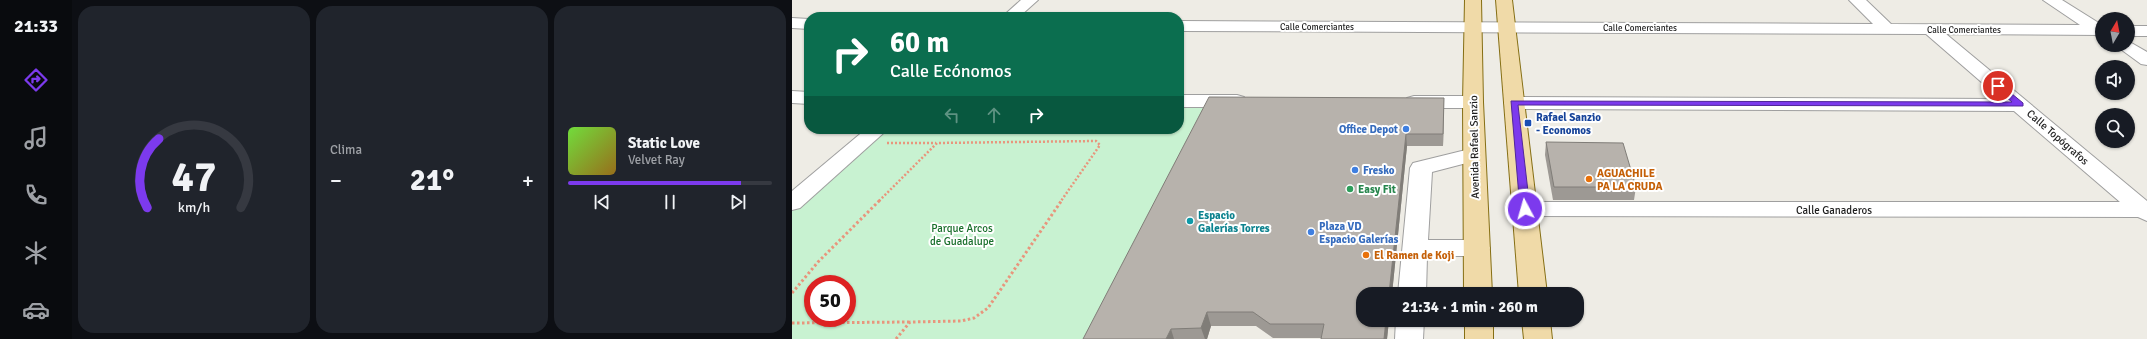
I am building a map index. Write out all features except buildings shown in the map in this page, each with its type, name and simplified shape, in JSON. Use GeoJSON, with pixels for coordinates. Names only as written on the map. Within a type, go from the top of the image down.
{"type":"FeatureCollection","features":[{"type":"Feature","properties":{"kind":"main road","name":"Avenida Rafael Sanzio"},"geometry":{"type":"LineString","coordinates":[[1473,0],[1472,102],[1478,287]]}},
{"type":"Feature","properties":{"kind":"main road"},"geometry":{"type":"LineString","coordinates":[[1504,0],[1533,287]]}},
{"type":"Feature","properties":{"kind":"main road"},"geometry":{"type":"LineString","coordinates":[[1479,327],[1479,339]]}},
{"type":"Feature","properties":{"kind":"main road"},"geometry":{"type":"LineString","coordinates":[[1537,327],[1538,339]]}},
{"type":"Feature","properties":{"kind":"street"},"geometry":{"type":"LineString","coordinates":[[1016,12],[1030,0]]}},
{"type":"Feature","properties":{"kind":"street"},"geometry":{"type":"LineString","coordinates":[[1857,0],[1887,29]]}},
{"type":"Feature","properties":{"kind":"street"},"geometry":{"type":"LineString","coordinates":[[2051,0],[2095,27]]}},
{"type":"Feature","properties":{"kind":"street"},"geometry":{"type":"LineString","coordinates":[[792,24],[804,24]]}},
{"type":"Feature","properties":{"kind":"street","name":"Calle Comerciantes"},"geometry":{"type":"LineString","coordinates":[[1184,26],[2095,31]]}},
{"type":"Feature","properties":{"kind":"street","name":"Calle Topógrafos"},"geometry":{"type":"LineString","coordinates":[[1931,30],[2145,212]]}},
{"type":"Feature","properties":{"kind":"street"},"geometry":{"type":"LineString","coordinates":[[2135,31],[2147,31]]}},
{"type":"Feature","properties":{"kind":"street"},"geometry":{"type":"LineString","coordinates":[[2134,52],[2147,60]]}},
{"type":"Feature","properties":{"kind":"street"},"geometry":{"type":"LineString","coordinates":[[792,98],[804,98]]}},
{"type":"Feature","properties":{"kind":"street"},"geometry":{"type":"LineString","coordinates":[[1184,101],[1256,101]]}},
{"type":"Feature","properties":{"kind":"street"},"geometry":{"type":"LineString","coordinates":[[1393,102],[1472,102]]}},
{"type":"Feature","properties":{"kind":"street"},"geometry":{"type":"LineString","coordinates":[[1514,103],[2020,105]]}},
{"type":"Feature","properties":{"kind":"street"},"geometry":{"type":"LineString","coordinates":[[792,203],[872,134]]}},
{"type":"Feature","properties":{"kind":"street"},"geometry":{"type":"LineString","coordinates":[[1412,287],[1421,168],[1474,154]]}},
{"type":"Feature","properties":{"kind":"street","name":"Calle Ganaderos"},"geometry":{"type":"LineString","coordinates":[[1525,209],[2145,212]]}},
{"type":"Feature","properties":{"kind":"street"},"geometry":{"type":"LineString","coordinates":[[1415,248],[1477,248]]}},
{"type":"Feature","properties":{"kind":"street"},"geometry":{"type":"LineString","coordinates":[[1409,339],[1410,327]]}},
{"type":"Feature","properties":{"kind":"path"},"geometry":{"type":"LineString","coordinates":[[792,323],[961,321],[974,318],[988,308],[1100,145],[1096,141],[937,144],[862,143]]}},
{"type":"Feature","properties":{"kind":"path"},"geometry":{"type":"LineString","coordinates":[[792,293],[818,262],[937,144]]}},
{"type":"Feature","properties":{"kind":"path"},"geometry":{"type":"LineString","coordinates":[[896,339],[910,322]]}},
{"type":"Feature","properties":{"kind":"green space","name":"Parque Arcos de Guadalupe"},"geometry":{"type":"Polygon","coordinates":[[[1184,103],[1211,104],[1088,339],[792,339],[792,210],[878,134],[1184,134],[1184,103]]]}},
{"type":"Feature","properties":{"kind":"place","name":"Rafael Sanzio - Economos"},"geometry":{"type":"Point","coordinates":[1528,123]}},
{"type":"Feature","properties":{"kind":"place","name":"Office Depot"},"geometry":{"type":"Point","coordinates":[1406,129]}},
{"type":"Feature","properties":{"kind":"place","name":"Fresko"},"geometry":{"type":"Point","coordinates":[1355,170]}},
{"type":"Feature","properties":{"kind":"place","name":"AGUACHILE PA LA CRUDA"},"geometry":{"type":"Point","coordinates":[1589,179]}},
{"type":"Feature","properties":{"kind":"place","name":"Easy Fit"},"geometry":{"type":"Point","coordinates":[1350,189]}},
{"type":"Feature","properties":{"kind":"place","name":"Espacio Galerías Torres"},"geometry":{"type":"Point","coordinates":[1190,221]}},
{"type":"Feature","properties":{"kind":"place","name":"Plaza VD Espacio Galerías"},"geometry":{"type":"Point","coordinates":[1311,232]}},
{"type":"Feature","properties":{"kind":"place","name":"El Ramen de Koji"},"geometry":{"type":"Point","coordinates":[1366,255]}},
{"type":"Feature","properties":{"kind":"route"},"geometry":{"type":"LineString","coordinates":[[1525,209],[1514,103],[2020,105],[1998,86]]}}]}
